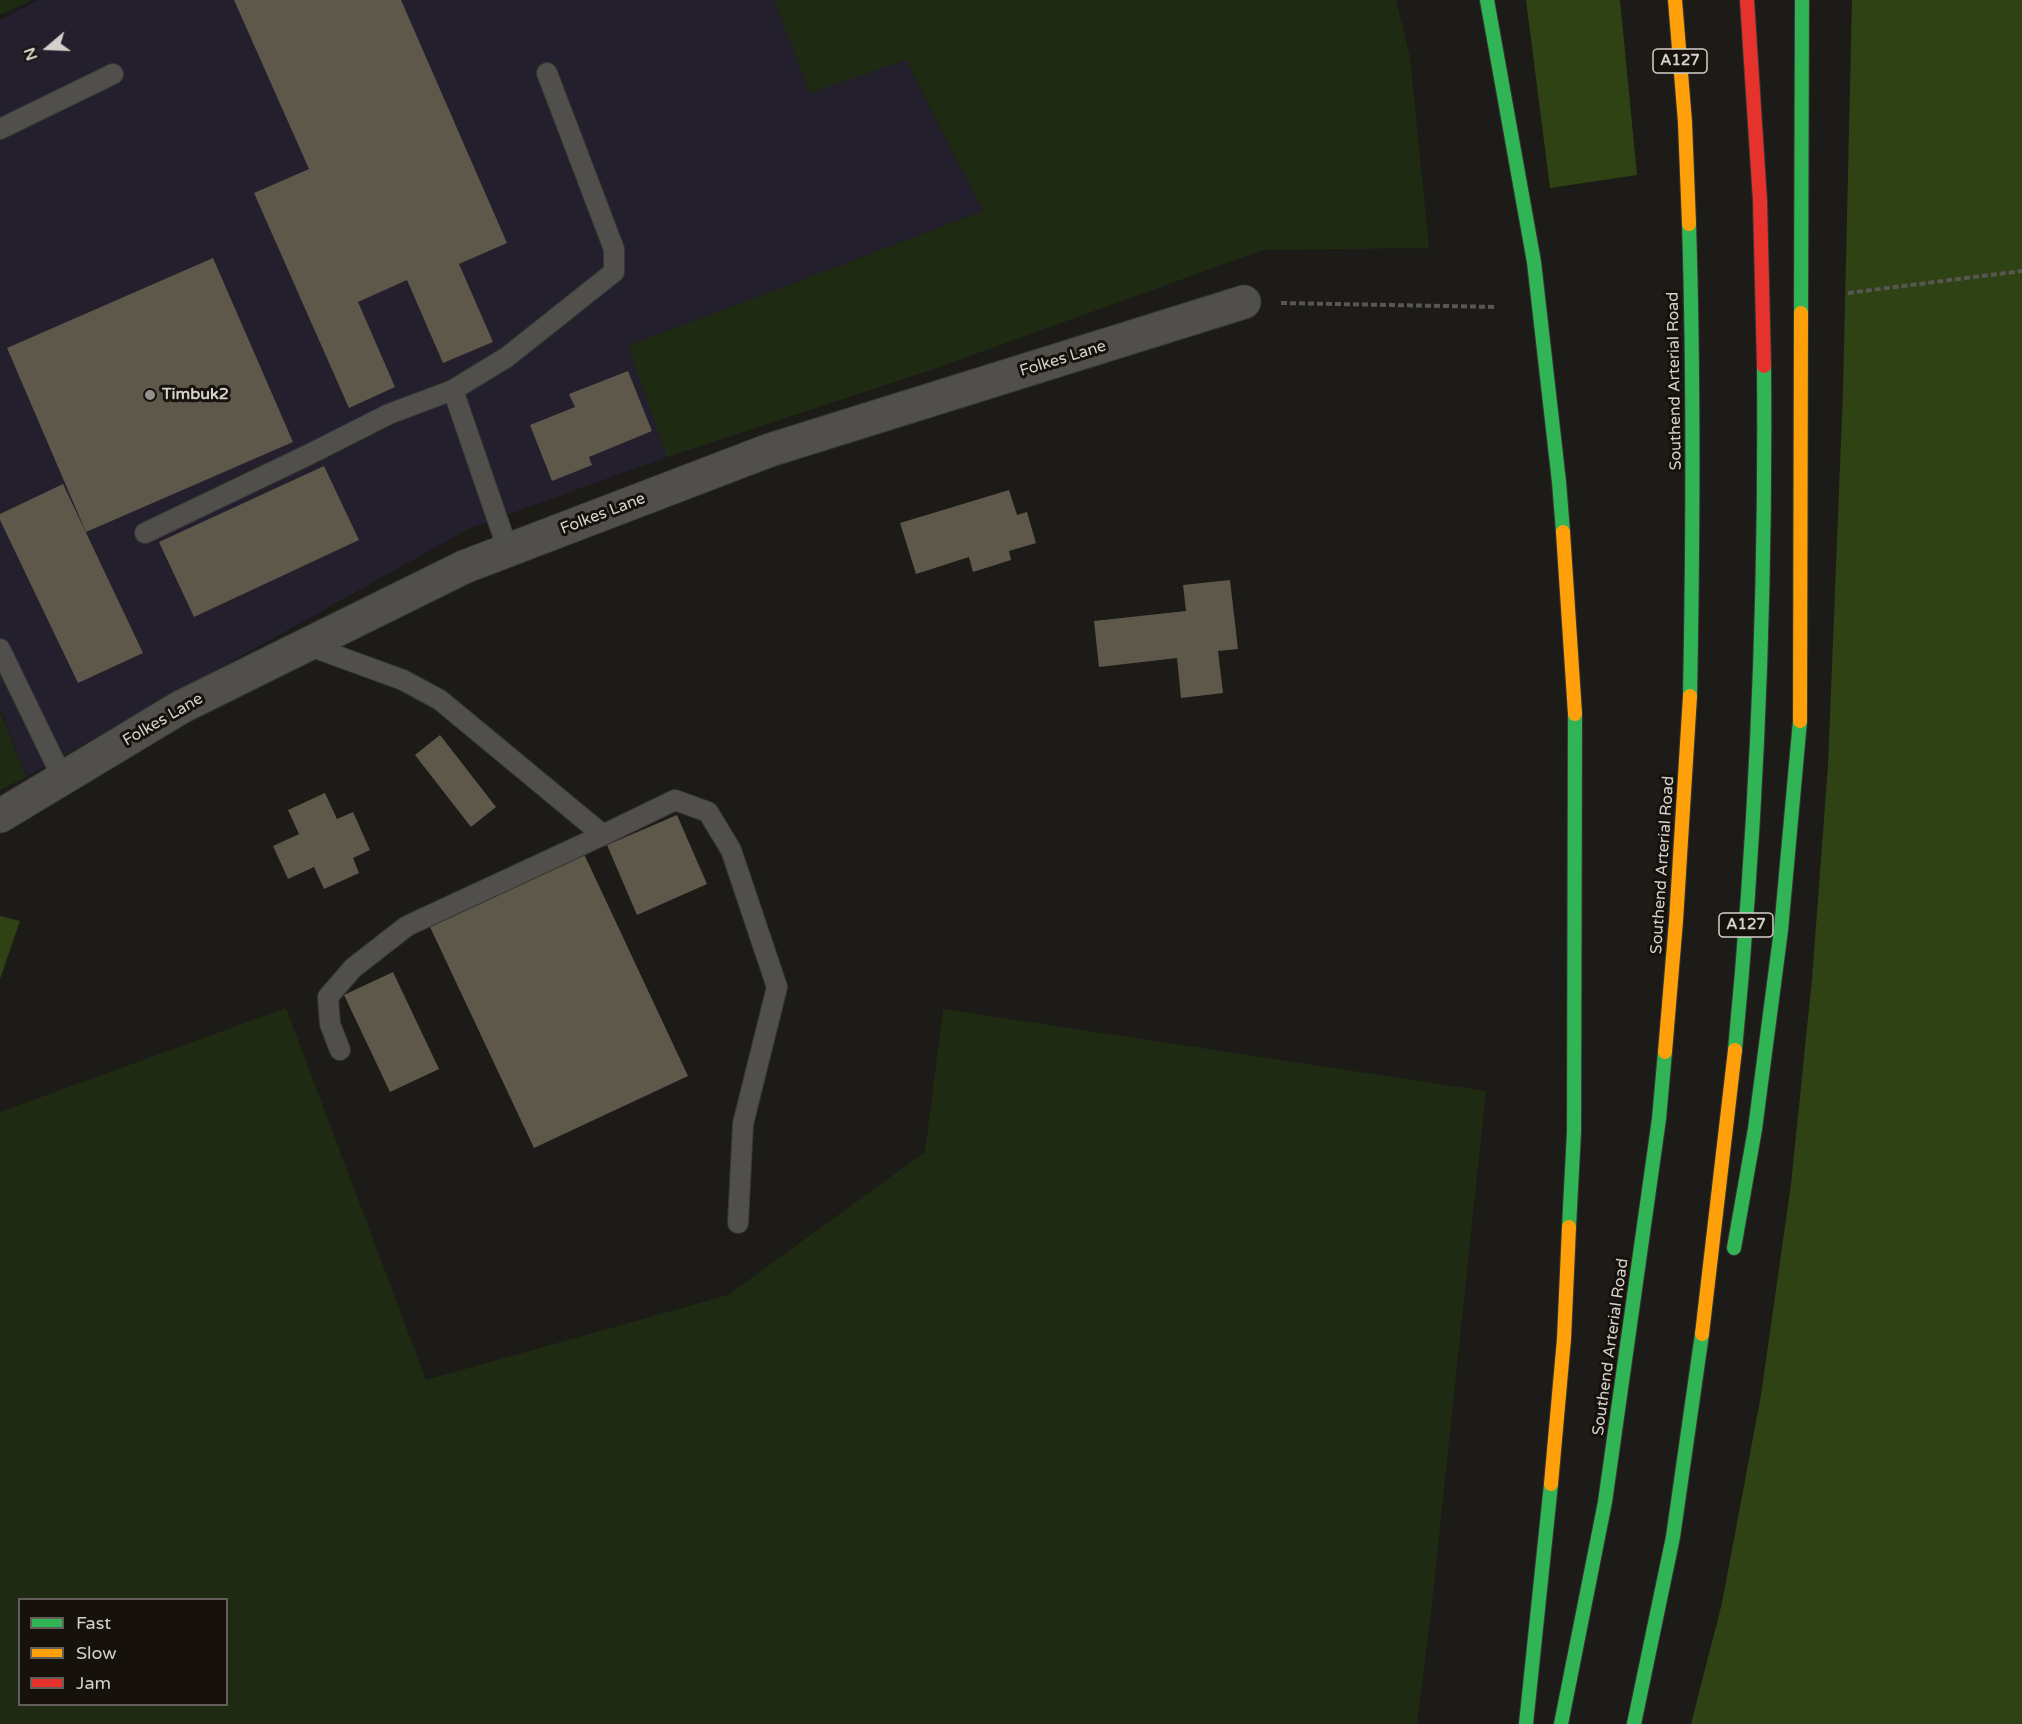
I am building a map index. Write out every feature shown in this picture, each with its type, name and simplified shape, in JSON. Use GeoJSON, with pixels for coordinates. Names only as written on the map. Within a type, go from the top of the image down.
{"type":"FeatureCollection","features":[{"type":"Feature","properties":{"kind":"highway"},"geometry":{"type":"LineString","coordinates":[[1487,0],[1534,262],[1559,482],[1575,700],[1574,1132],[1564,1339],[1545,1558],[1526,1724]]}},
{"type":"Feature","properties":{"kind":"highway","name":"Southend Arterial Road"},"geometry":{"type":"LineString","coordinates":[[1561,1724],[1605,1502],[1659,1119],[1690,718],[1694,523],[1692,320],[1685,122],[1675,0]]}},
{"type":"Feature","properties":{"kind":"highway","name":"A127"},"geometry":{"type":"LineString","coordinates":[[1634,1724],[1676,1515],[1703,1325],[1728,1126],[1746,927],[1759,722],[1765,524],[1764,319],[1756,119],[1747,0]]}},
{"type":"Feature","properties":{"kind":"highway"},"geometry":{"type":"LineString","coordinates":[[1732,1258],[1755,1129],[1781,930],[1800,725],[1802,0]]}},
{"type":"Feature","properties":{"kind":"highway"},"geometry":{"type":"LineString","coordinates":[[1676,1515],[1712,1363]]}},
{"type":"Feature","properties":{"kind":"street","name":"Folkes Lane"},"geometry":{"type":"LineString","coordinates":[[0,816],[182,707],[464,567],[770,450],[1244,302]]}},
{"type":"Feature","properties":{"kind":"lane"},"geometry":{"type":"LineString","coordinates":[[145,533],[389,414],[453,390],[507,357],[614,272],[614,249],[547,73]]}},
{"type":"Feature","properties":{"kind":"lane"},"geometry":{"type":"LineString","coordinates":[[0,129],[113,74]]}},
{"type":"Feature","properties":{"kind":"lane"},"geometry":{"type":"LineString","coordinates":[[453,390],[508,550]]}},
{"type":"Feature","properties":{"kind":"lane"},"geometry":{"type":"LineString","coordinates":[[307,645],[403,680],[440,700],[603,835]]}},
{"type":"Feature","properties":{"kind":"lane"},"geometry":{"type":"LineString","coordinates":[[0,649],[63,779]]}},
{"type":"Feature","properties":{"kind":"lane"},"geometry":{"type":"LineString","coordinates":[[340,1050],[330,1024],[328,997],[353,968],[407,926],[675,800],[708,812],[731,850],[777,987],[743,1124],[738,1223]]}},
{"type":"Feature","properties":{"kind":"path"},"geometry":{"type":"LineString","coordinates":[[1848,293],[2022,271]]}},
{"type":"Feature","properties":{"kind":"path"},"geometry":{"type":"LineString","coordinates":[[1244,302],[1497,307]]}},
{"type":"Feature","properties":{"kind":"shaded area"},"geometry":{"type":"Polygon","coordinates":[[[39,0],[774,0],[810,92],[906,60],[983,211],[629,346],[667,457],[468,529],[26,777],[0,708],[0,20],[39,0]]]}},
{"type":"Feature","properties":{"kind":"green space"},"geometry":{"type":"Polygon","coordinates":[[[0,0],[32,0],[0,15],[0,0]]]}},
{"type":"Feature","properties":{"kind":"green space"},"geometry":{"type":"Polygon","coordinates":[[[774,0],[1396,0],[1410,57],[1429,248],[1263,250],[931,370],[667,457],[628,346],[983,211],[906,60],[810,93],[774,0]]]}},
{"type":"Feature","properties":{"kind":"green space"},"geometry":{"type":"Polygon","coordinates":[[[1526,0],[1620,0],[1637,175],[1550,188],[1526,0]]]}},
{"type":"Feature","properties":{"kind":"green space"},"geometry":{"type":"Polygon","coordinates":[[[1852,0],[2022,0],[2022,1724],[1691,1724],[1722,1603],[1761,1395],[1791,1184],[1812,979],[1828,766],[1843,390],[1852,0]]]}},
{"type":"Feature","properties":{"kind":"green space"},"geometry":{"type":"Polygon","coordinates":[[[0,711],[26,777],[0,790],[0,711]]]}},
{"type":"Feature","properties":{"kind":"green space"},"geometry":{"type":"Polygon","coordinates":[[[0,916],[20,921],[0,979],[0,916]]]}},
{"type":"Feature","properties":{"kind":"green space"},"geometry":{"type":"Polygon","coordinates":[[[286,1008],[426,1380],[728,1295],[925,1152],[943,1009],[1486,1091],[1417,1724],[0,1724],[0,1112],[286,1008]]]}},
{"type":"Feature","properties":{"kind":"building"},"geometry":{"type":"Polygon","coordinates":[[[234,0],[401,0],[507,243],[459,264],[493,342],[443,363],[407,280],[358,302],[395,387],[349,408],[254,193],[309,169],[234,0]]]}},
{"type":"Feature","properties":{"kind":"building","name":"Timbuk2"},"geometry":{"type":"Polygon","coordinates":[[[213,258],[293,442],[86,532],[7,348],[213,258]]]}},
{"type":"Feature","properties":{"kind":"building"},"geometry":{"type":"Polygon","coordinates":[[[628,371],[652,431],[589,457],[592,465],[552,481],[530,425],[575,407],[569,394],[628,371]]]}},
{"type":"Feature","properties":{"kind":"building"},"geometry":{"type":"Polygon","coordinates":[[[324,466],[359,540],[194,617],[159,542],[324,466]]]}},
{"type":"Feature","properties":{"kind":"building"},"geometry":{"type":"Polygon","coordinates":[[[63,484],[143,653],[78,683],[0,520],[0,514],[63,484]]]}},
{"type":"Feature","properties":{"kind":"building"},"geometry":{"type":"Polygon","coordinates":[[[1009,490],[1017,515],[1027,512],[1036,543],[1009,551],[1011,560],[973,572],[969,557],[916,574],[900,523],[1009,490]]]}},
{"type":"Feature","properties":{"kind":"building"},"geometry":{"type":"Polygon","coordinates":[[[1230,580],[1238,649],[1218,651],[1223,693],[1181,698],[1177,658],[1099,667],[1094,621],[1186,611],[1183,585],[1230,580]]]}},
{"type":"Feature","properties":{"kind":"building"},"geometry":{"type":"Polygon","coordinates":[[[440,735],[496,807],[471,827],[415,755],[440,735]]]}},
{"type":"Feature","properties":{"kind":"building"},"geometry":{"type":"Polygon","coordinates":[[[325,793],[337,819],[353,812],[370,850],[353,858],[359,873],[324,889],[314,867],[288,879],[273,846],[299,834],[288,810],[325,793]]]}},
{"type":"Feature","properties":{"kind":"building"},"geometry":{"type":"Polygon","coordinates":[[[677,815],[707,884],[637,915],[607,845],[677,815]]]}},
{"type":"Feature","properties":{"kind":"building"},"geometry":{"type":"Polygon","coordinates":[[[584,854],[688,1076],[534,1148],[430,927],[584,854]]]}},
{"type":"Feature","properties":{"kind":"building"},"geometry":{"type":"Polygon","coordinates":[[[393,972],[439,1069],[390,1092],[344,995],[393,972]]]}},
{"type":"Feature","properties":{"kind":"traffic: fast"},"geometry":{"type":"LineString","coordinates":[[1487,0],[1534,262],[1563,532]]}},
{"type":"Feature","properties":{"kind":"traffic: fast"},"geometry":{"type":"LineString","coordinates":[[1801,313],[1802,0]]}},
{"type":"Feature","properties":{"kind":"traffic: fast"},"geometry":{"type":"LineString","coordinates":[[1689,224],[1692,342],[1690,696]]}},
{"type":"Feature","properties":{"kind":"traffic: fast"},"geometry":{"type":"LineString","coordinates":[[1735,1050],[1749,879],[1759,708],[1764,366]]}},
{"type":"Feature","properties":{"kind":"traffic: fast"},"geometry":{"type":"LineString","coordinates":[[1569,1227],[1574,1132],[1575,714]]}},
{"type":"Feature","properties":{"kind":"traffic: fast"},"geometry":{"type":"LineString","coordinates":[[1734,1248],[1755,1129],[1781,930],[1800,721]]}},
{"type":"Feature","properties":{"kind":"traffic: fast"},"geometry":{"type":"LineString","coordinates":[[1561,1724],[1605,1502],[1659,1119],[1665,1052]]}},
{"type":"Feature","properties":{"kind":"traffic: fast"},"geometry":{"type":"LineString","coordinates":[[1634,1724],[1673,1537],[1702,1334]]}},
{"type":"Feature","properties":{"kind":"traffic: fast"},"geometry":{"type":"LineString","coordinates":[[1526,1724],[1551,1484]]}},
{"type":"Feature","properties":{"kind":"traffic: slow"},"geometry":{"type":"LineString","coordinates":[[1675,0],[1685,122],[1689,224]]}},
{"type":"Feature","properties":{"kind":"traffic: slow"},"geometry":{"type":"LineString","coordinates":[[1800,721],[1801,313]]}},
{"type":"Feature","properties":{"kind":"traffic: slow"},"geometry":{"type":"LineString","coordinates":[[1563,532],[1575,714]]}},
{"type":"Feature","properties":{"kind":"traffic: slow"},"geometry":{"type":"LineString","coordinates":[[1665,1052],[1690,696]]}},
{"type":"Feature","properties":{"kind":"traffic: slow"},"geometry":{"type":"LineString","coordinates":[[1702,1334],[1735,1050]]}},
{"type":"Feature","properties":{"kind":"traffic: slow"},"geometry":{"type":"LineString","coordinates":[[1551,1484],[1564,1339],[1569,1227]]}},
{"type":"Feature","properties":{"kind":"traffic: jam"},"geometry":{"type":"LineString","coordinates":[[1747,0],[1760,201],[1764,366]]}},
{"type":"Feature","properties":{"kind":"place","name":"Timbuk2"},"geometry":{"type":"Point","coordinates":[150,395]}}]}
